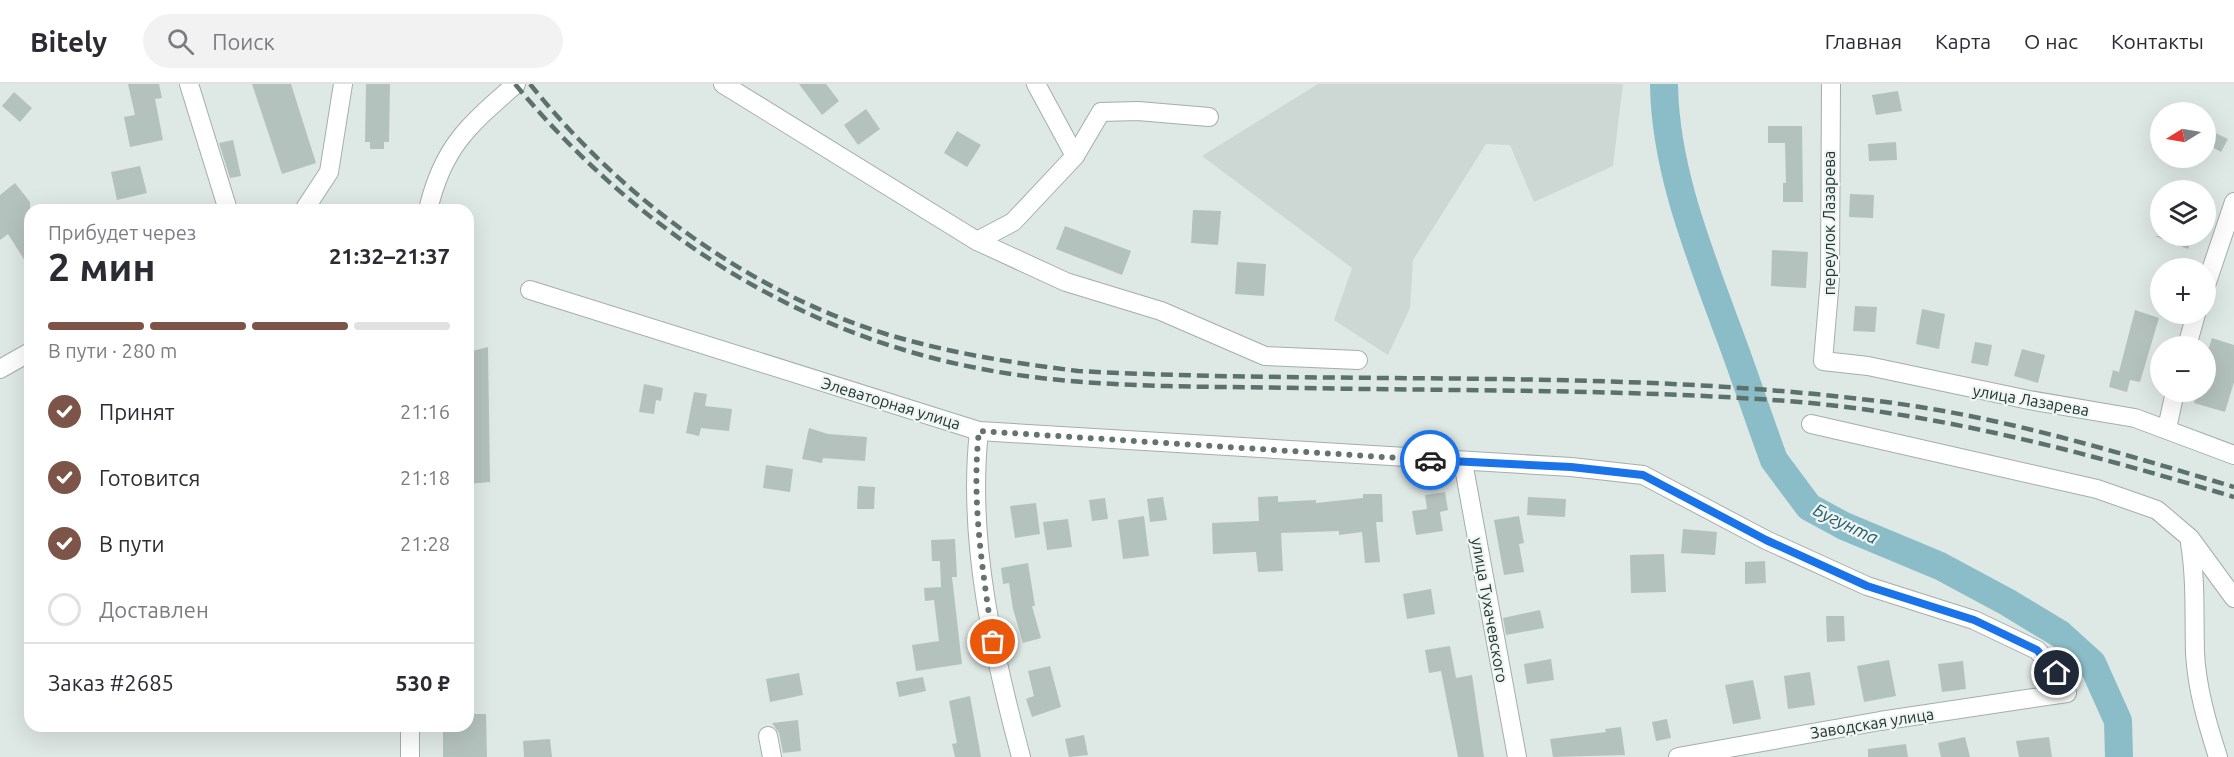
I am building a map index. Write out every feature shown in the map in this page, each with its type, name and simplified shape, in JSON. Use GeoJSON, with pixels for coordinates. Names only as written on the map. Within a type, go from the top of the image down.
{"type":"FeatureCollection","features":[{"type":"Feature","properties":{"kind":"street"},"geometry":{"type":"LineString","coordinates":[[189,84],[226,204]]}},
{"type":"Feature","properties":{"kind":"street"},"geometry":{"type":"LineString","coordinates":[[308,204],[329,172],[343,84]]}},
{"type":"Feature","properties":{"kind":"street"},"geometry":{"type":"LineString","coordinates":[[430,204],[443,162],[458,139],[516,84]]}},
{"type":"Feature","properties":{"kind":"street"},"geometry":{"type":"LineString","coordinates":[[723,84],[977,241],[1066,282],[1161,311],[1265,356],[1358,360]]}},
{"type":"Feature","properties":{"kind":"street"},"geometry":{"type":"LineString","coordinates":[[1036,84],[1075,156]]}},
{"type":"Feature","properties":{"kind":"street","name":"переулок Лазарева"},"geometry":{"type":"LineString","coordinates":[[1823,362],[1830,279],[1831,84]]}},
{"type":"Feature","properties":{"kind":"street"},"geometry":{"type":"LineString","coordinates":[[977,241],[1013,222],[1075,156],[1101,112],[1138,111],[1209,117]]}},
{"type":"Feature","properties":{"kind":"street"},"geometry":{"type":"LineString","coordinates":[[2215,258],[2234,202]]}},
{"type":"Feature","properties":{"kind":"street","name":"Элеваторная улица"},"geometry":{"type":"LineString","coordinates":[[530,290],[979,431],[1571,467],[1643,475],[1766,540],[1867,586],[1974,620],[2037,650],[2057,673],[2067,693]]}},
{"type":"Feature","properties":{"kind":"street"},"geometry":{"type":"LineString","coordinates":[[0,369],[24,355]]}},
{"type":"Feature","properties":{"kind":"street","name":"улица Лазарева"},"geometry":{"type":"LineString","coordinates":[[1823,362],[1868,366],[2018,398],[2135,418],[2167,428],[2234,455]]}},
{"type":"Feature","properties":{"kind":"street"},"geometry":{"type":"LineString","coordinates":[[2167,428],[2173,402]]}},
{"type":"Feature","properties":{"kind":"street"},"geometry":{"type":"LineString","coordinates":[[1811,424],[2097,489],[2157,510],[2190,538],[2234,598]]}},
{"type":"Feature","properties":{"kind":"street"},"geometry":{"type":"LineString","coordinates":[[979,431],[974,474],[982,559],[996,663],[1021,757]]}},
{"type":"Feature","properties":{"kind":"street","name":"улица Тухачевского"},"geometry":{"type":"LineString","coordinates":[[1463,462],[1517,757]]}},
{"type":"Feature","properties":{"kind":"street"},"geometry":{"type":"LineString","coordinates":[[2190,538],[2195,571],[2195,656],[2203,710],[2218,757]]}},
{"type":"Feature","properties":{"kind":"street","name":"Заводская улица"},"geometry":{"type":"LineString","coordinates":[[1678,757],[1880,721],[2067,693]]}},
{"type":"Feature","properties":{"kind":"street"},"geometry":{"type":"LineString","coordinates":[[410,732],[410,757]]}},
{"type":"Feature","properties":{"kind":"street"},"geometry":{"type":"LineString","coordinates":[[768,736],[772,757]]}},
{"type":"Feature","properties":{"kind":"shaded area"},"geometry":{"type":"Polygon","coordinates":[[[1318,84],[1623,84],[1613,166],[1534,202],[1510,145],[1486,144],[1413,260],[1410,308],[1388,355],[1334,320],[1352,268],[1202,156],[1318,84]]]}},
{"type":"Feature","properties":{"kind":"building"},"geometry":{"type":"Polygon","coordinates":[[[128,84],[159,84],[162,98],[155,99],[163,140],[130,147],[124,117],[135,115],[128,84]]]}},
{"type":"Feature","properties":{"kind":"building"},"geometry":{"type":"Polygon","coordinates":[[[252,84],[291,84],[316,163],[282,174],[252,84]]]}},
{"type":"Feature","properties":{"kind":"building"},"geometry":{"type":"Polygon","coordinates":[[[366,84],[390,84],[389,142],[384,142],[384,149],[370,149],[370,142],[365,142],[366,84]]]}},
{"type":"Feature","properties":{"kind":"building"},"geometry":{"type":"Polygon","coordinates":[[[799,84],[826,84],[839,101],[822,115],[799,84]]]}},
{"type":"Feature","properties":{"kind":"building"},"geometry":{"type":"Polygon","coordinates":[[[1898,91],[1902,111],[1876,115],[1872,95],[1898,91]]]}},
{"type":"Feature","properties":{"kind":"building"},"geometry":{"type":"Polygon","coordinates":[[[14,92],[32,108],[20,122],[2,106],[14,92]]]}},
{"type":"Feature","properties":{"kind":"building"},"geometry":{"type":"Polygon","coordinates":[[[866,109],[880,129],[858,145],[844,125],[866,109]]]}},
{"type":"Feature","properties":{"kind":"building"},"geometry":{"type":"Polygon","coordinates":[[[1768,126],[1802,126],[1803,202],[1783,202],[1783,183],[1786,183],[1785,143],[1768,143],[1768,126]]]}},
{"type":"Feature","properties":{"kind":"building"},"geometry":{"type":"Polygon","coordinates":[[[957,131],[981,145],[967,167],[944,153],[957,131]]]}},
{"type":"Feature","properties":{"kind":"building"},"geometry":{"type":"Polygon","coordinates":[[[2216,133],[2228,139],[2221,152],[2216,149],[2216,133]]]}},
{"type":"Feature","properties":{"kind":"building"},"geometry":{"type":"Polygon","coordinates":[[[233,140],[241,176],[230,178],[219,143],[233,140]]]}},
{"type":"Feature","properties":{"kind":"building"},"geometry":{"type":"Polygon","coordinates":[[[1896,142],[1897,160],[1869,161],[1868,144],[1896,142]]]}},
{"type":"Feature","properties":{"kind":"building"},"geometry":{"type":"Polygon","coordinates":[[[140,166],[147,193],[117,200],[111,172],[140,166]]]}},
{"type":"Feature","properties":{"kind":"building"},"geometry":{"type":"Polygon","coordinates":[[[15,183],[30,202],[30,204],[24,204],[24,259],[8,234],[0,240],[0,195],[15,183]]]}},
{"type":"Feature","properties":{"kind":"building"},"geometry":{"type":"Polygon","coordinates":[[[1850,194],[1874,195],[1873,218],[1849,217],[1850,194]]]}},
{"type":"Feature","properties":{"kind":"building"},"geometry":{"type":"Polygon","coordinates":[[[1193,210],[1221,211],[1218,245],[1191,243],[1193,210]]]}},
{"type":"Feature","properties":{"kind":"building"},"geometry":{"type":"Polygon","coordinates":[[[1065,226],[1131,251],[1122,275],[1056,249],[1065,226]]]}},
{"type":"Feature","properties":{"kind":"building"},"geometry":{"type":"Polygon","coordinates":[[[1772,250],[1808,252],[1806,288],[1771,286],[1772,250]]]}},
{"type":"Feature","properties":{"kind":"building"},"geometry":{"type":"Polygon","coordinates":[[[1237,262],[1266,264],[1264,296],[1235,294],[1237,262]]]}},
{"type":"Feature","properties":{"kind":"building"},"geometry":{"type":"Polygon","coordinates":[[[1855,306],[1877,307],[1875,332],[1853,331],[1855,306]]]}},
{"type":"Feature","properties":{"kind":"building"},"geometry":{"type":"Polygon","coordinates":[[[1922,309],[1945,314],[1939,349],[1916,344],[1922,309]]]}},
{"type":"Feature","properties":{"kind":"building"},"geometry":{"type":"Polygon","coordinates":[[[2135,310],[2150,315],[2150,324],[2157,324],[2154,336],[2150,336],[2150,348],[2140,382],[2130,380],[2127,392],[2109,387],[2113,370],[2119,372],[2135,310]]]}},
{"type":"Feature","properties":{"kind":"building"},"geometry":{"type":"Polygon","coordinates":[[[2216,339],[2234,345],[2234,382],[2225,412],[2194,403],[2216,402],[2216,339]]]}},
{"type":"Feature","properties":{"kind":"building"},"geometry":{"type":"Polygon","coordinates":[[[1975,342],[1992,345],[1988,366],[1971,363],[1975,342]]]}},
{"type":"Feature","properties":{"kind":"building"},"geometry":{"type":"Polygon","coordinates":[[[488,347],[490,482],[474,483],[474,350],[488,347]]]}},
{"type":"Feature","properties":{"kind":"building"},"geometry":{"type":"Polygon","coordinates":[[[2022,349],[2045,355],[2038,383],[2014,376],[2022,349]]]}},
{"type":"Feature","properties":{"kind":"building"},"geometry":{"type":"Polygon","coordinates":[[[644,384],[663,388],[661,401],[656,400],[654,414],[639,412],[644,384]]]}},
{"type":"Feature","properties":{"kind":"building"},"geometry":{"type":"Polygon","coordinates":[[[694,392],[707,394],[705,406],[732,409],[729,431],[701,428],[699,436],[686,433],[694,392]]]}},
{"type":"Feature","properties":{"kind":"building"},"geometry":{"type":"Polygon","coordinates":[[[809,428],[828,434],[867,437],[865,461],[823,458],[822,463],[802,459],[809,428]]]}},
{"type":"Feature","properties":{"kind":"building"},"geometry":{"type":"Polygon","coordinates":[[[766,465],[793,469],[790,492],[763,488],[766,465]]]}},
{"type":"Feature","properties":{"kind":"building"},"geometry":{"type":"Polygon","coordinates":[[[858,486],[875,487],[874,509],[857,509],[858,486]]]}},
{"type":"Feature","properties":{"kind":"building"},"geometry":{"type":"Polygon","coordinates":[[[1445,492],[1448,510],[1440,512],[1443,531],[1416,535],[1412,511],[1427,509],[1425,495],[1445,492]]]}},
{"type":"Feature","properties":{"kind":"building"},"geometry":{"type":"Polygon","coordinates":[[[1363,494],[1382,494],[1383,522],[1376,522],[1380,562],[1365,563],[1362,532],[1339,535],[1339,531],[1281,533],[1283,571],[1258,572],[1256,552],[1213,554],[1212,523],[1259,521],[1258,497],[1278,496],[1278,502],[1316,500],[1316,503],[1363,498],[1363,494]]]}},
{"type":"Feature","properties":{"kind":"building"},"geometry":{"type":"Polygon","coordinates":[[[1163,497],[1167,520],[1150,522],[1147,499],[1163,497]]]}},
{"type":"Feature","properties":{"kind":"building"},"geometry":{"type":"Polygon","coordinates":[[[1528,497],[1566,499],[1565,517],[1527,515],[1528,497]]]}},
{"type":"Feature","properties":{"kind":"building"},"geometry":{"type":"Polygon","coordinates":[[[1105,498],[1108,519],[1092,521],[1089,500],[1105,498]]]}},
{"type":"Feature","properties":{"kind":"building"},"geometry":{"type":"Polygon","coordinates":[[[1036,503],[1040,534],[1015,538],[1010,506],[1036,503]]]}},
{"type":"Feature","properties":{"kind":"building"},"geometry":{"type":"Polygon","coordinates":[[[1144,516],[1149,556],[1123,559],[1118,520],[1144,516]]]}},
{"type":"Feature","properties":{"kind":"building"},"geometry":{"type":"Polygon","coordinates":[[[1519,516],[1524,543],[1519,544],[1524,572],[1504,575],[1494,520],[1519,516]]]}},
{"type":"Feature","properties":{"kind":"building"},"geometry":{"type":"Polygon","coordinates":[[[1068,519],[1072,547],[1047,550],[1043,522],[1068,519]]]}},
{"type":"Feature","properties":{"kind":"building"},"geometry":{"type":"Polygon","coordinates":[[[1683,529],[1717,532],[1715,555],[1681,553],[1683,529]]]}},
{"type":"Feature","properties":{"kind":"building"},"geometry":{"type":"Polygon","coordinates":[[[955,539],[957,577],[952,577],[962,664],[916,671],[912,645],[939,641],[934,600],[925,601],[924,588],[941,587],[940,561],[932,561],[931,540],[955,539]]]}},
{"type":"Feature","properties":{"kind":"building"},"geometry":{"type":"Polygon","coordinates":[[[1664,554],[1666,592],[1631,593],[1630,555],[1664,554]]]}},
{"type":"Feature","properties":{"kind":"building"},"geometry":{"type":"Polygon","coordinates":[[[1765,561],[1766,583],[1745,584],[1745,562],[1765,561]]]}},
{"type":"Feature","properties":{"kind":"building"},"geometry":{"type":"Polygon","coordinates":[[[1028,563],[1035,606],[1032,606],[1041,638],[1023,643],[1013,609],[1009,583],[1003,584],[1001,568],[1028,563]]]}},
{"type":"Feature","properties":{"kind":"building"},"geometry":{"type":"Polygon","coordinates":[[[1431,589],[1435,614],[1407,619],[1403,594],[1431,589]]]}},
{"type":"Feature","properties":{"kind":"building"},"geometry":{"type":"Polygon","coordinates":[[[1540,610],[1544,628],[1506,635],[1503,618],[1540,610]]]}},
{"type":"Feature","properties":{"kind":"building"},"geometry":{"type":"Polygon","coordinates":[[[1826,616],[1844,616],[1845,641],[1827,642],[1826,616]]]}},
{"type":"Feature","properties":{"kind":"building"},"geometry":{"type":"Polygon","coordinates":[[[1450,646],[1456,678],[1472,675],[1484,757],[1458,757],[1441,671],[1429,673],[1425,650],[1450,646]]]}},
{"type":"Feature","properties":{"kind":"building"},"geometry":{"type":"Polygon","coordinates":[[[1551,659],[1554,680],[1527,684],[1524,664],[1551,659]]]}},
{"type":"Feature","properties":{"kind":"building"},"geometry":{"type":"Polygon","coordinates":[[[1889,660],[1896,696],[1864,702],[1857,666],[1889,660]]]}},
{"type":"Feature","properties":{"kind":"building"},"geometry":{"type":"Polygon","coordinates":[[[1963,661],[1966,689],[1942,692],[1938,664],[1963,661]]]}},
{"type":"Feature","properties":{"kind":"building"},"geometry":{"type":"Polygon","coordinates":[[[1050,666],[1061,707],[1032,717],[1026,699],[1034,696],[1028,671],[1050,666]]]}},
{"type":"Feature","properties":{"kind":"building"},"geometry":{"type":"Polygon","coordinates":[[[1810,672],[1815,705],[1788,709],[1784,676],[1810,672]]]}},
{"type":"Feature","properties":{"kind":"building"},"geometry":{"type":"Polygon","coordinates":[[[799,673],[803,695],[770,702],[766,679],[799,673]]]}},
{"type":"Feature","properties":{"kind":"building"},"geometry":{"type":"Polygon","coordinates":[[[923,677],[926,691],[899,697],[896,682],[923,677]]]}},
{"type":"Feature","properties":{"kind":"building"},"geometry":{"type":"Polygon","coordinates":[[[1753,680],[1761,719],[1733,724],[1725,685],[1753,680]]]}},
{"type":"Feature","properties":{"kind":"building"},"geometry":{"type":"Polygon","coordinates":[[[970,696],[981,757],[955,757],[952,744],[957,743],[949,701],[970,696]]]}},
{"type":"Feature","properties":{"kind":"building"},"geometry":{"type":"Polygon","coordinates":[[[474,714],[486,714],[487,757],[443,757],[443,732],[474,732],[474,714]]]}},
{"type":"Feature","properties":{"kind":"building"},"geometry":{"type":"Polygon","coordinates":[[[1667,719],[1671,738],[1656,741],[1652,722],[1667,719]]]}},
{"type":"Feature","properties":{"kind":"building"},"geometry":{"type":"Polygon","coordinates":[[[798,720],[801,751],[783,753],[779,733],[772,723],[798,720]]]}},
{"type":"Feature","properties":{"kind":"building"},"geometry":{"type":"Polygon","coordinates":[[[1621,727],[1625,755],[1553,757],[1550,739],[1606,732],[1605,729],[1621,727]]]}},
{"type":"Feature","properties":{"kind":"building"},"geometry":{"type":"Polygon","coordinates":[[[1084,735],[1088,755],[1069,757],[1065,739],[1084,735]]]}},
{"type":"Feature","properties":{"kind":"building"},"geometry":{"type":"Polygon","coordinates":[[[1965,737],[1970,757],[1941,757],[1938,743],[1965,737]]]}},
{"type":"Feature","properties":{"kind":"building"},"geometry":{"type":"Polygon","coordinates":[[[2049,737],[2052,757],[2019,757],[2016,741],[2049,737]]]}},
{"type":"Feature","properties":{"kind":"building"},"geometry":{"type":"Polygon","coordinates":[[[550,739],[552,757],[524,757],[523,741],[550,739]]]}},
{"type":"Feature","properties":{"kind":"building"},"geometry":{"type":"Polygon","coordinates":[[[1906,744],[1908,757],[1868,757],[1868,749],[1906,744]]]}},
{"type":"Feature","properties":{"kind":"waterway","name":"Бугунта"},"geometry":{"type":"LineString","coordinates":[[1664,84],[1670,147],[1685,210],[1774,460],[1809,507],[1844,526],[1940,566],[2060,634],[2092,663],[2118,721],[2119,757]]}},
{"type":"Feature","properties":{"kind":"railway"},"geometry":{"type":"LineString","coordinates":[[515,84],[562,136],[612,185],[666,229],[723,268],[784,302],[847,330],[913,353],[982,369],[1101,383],[1605,392],[1727,397],[1844,407],[1901,415],[2013,437],[2069,450],[2234,497]]}},
{"type":"Feature","properties":{"kind":"railway"},"geometry":{"type":"LineString","coordinates":[[530,84],[565,125],[645,201],[689,235],[736,266],[784,293],[834,316],[933,347],[1005,361],[1078,371],[1276,377],[1573,380],[1771,390],[1869,400],[1916,406],[2008,424],[2099,447],[2234,487]]}},
{"type":"Feature","properties":{"kind":"way so far"},"geometry":{"type":"LineString","coordinates":[[993,642],[974,474],[979,431],[1430,460]]}},
{"type":"Feature","properties":{"kind":"route"},"geometry":{"type":"LineString","coordinates":[[1430,460],[1571,467],[1643,475],[1766,540],[1867,586],[1974,620],[2037,650],[2057,673]]}}]}
